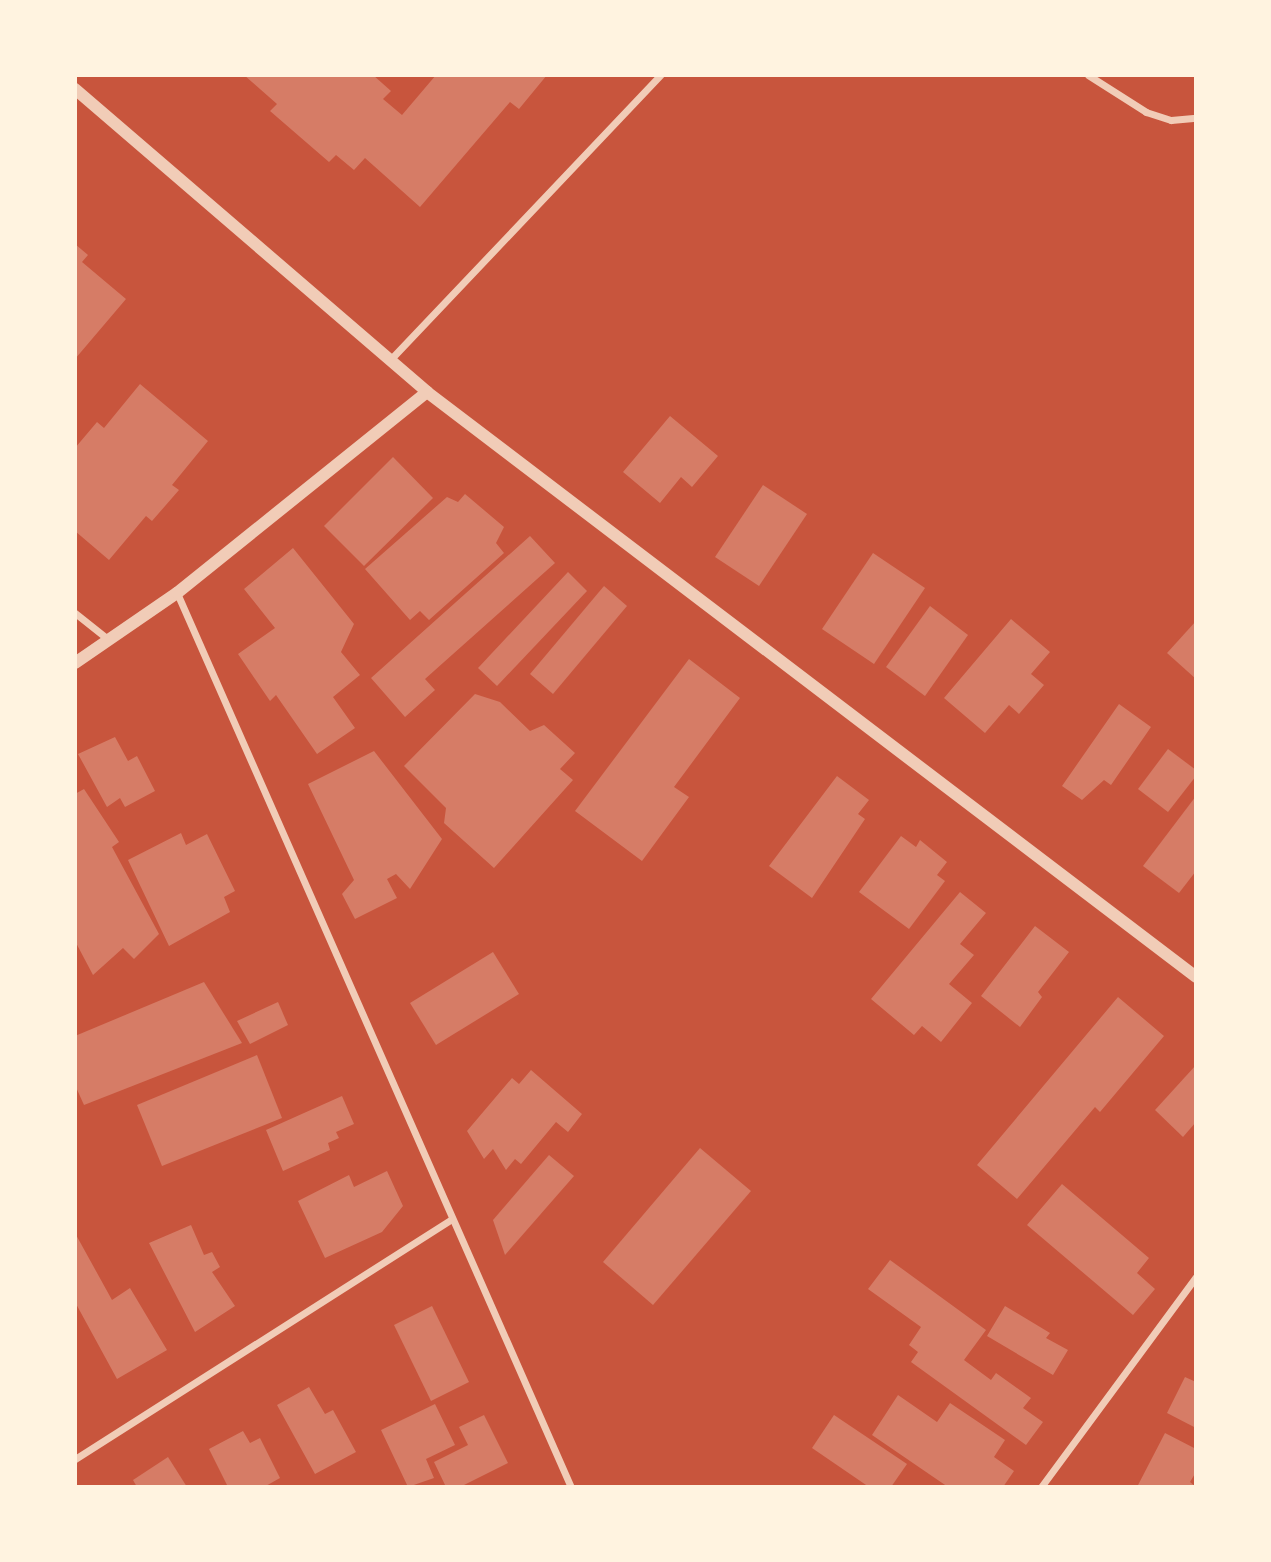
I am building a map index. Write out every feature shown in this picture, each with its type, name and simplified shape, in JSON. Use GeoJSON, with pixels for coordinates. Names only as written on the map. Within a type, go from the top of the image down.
{"type":"FeatureCollection","features":[{"type":"Feature","properties":{"kind":"street"},"geometry":{"type":"LineString","coordinates":[[390,361],[660,75]]}},
{"type":"Feature","properties":{"kind":"street"},"geometry":{"type":"LineString","coordinates":[[1088,75],[1146,112],[1171,120],[1196,118]]}},
{"type":"Feature","properties":{"kind":"street"},"geometry":{"type":"LineString","coordinates":[[75,89],[427,392],[1196,977]]}},
{"type":"Feature","properties":{"kind":"street"},"geometry":{"type":"LineString","coordinates":[[75,663],[177,593],[427,392]]}},
{"type":"Feature","properties":{"kind":"street"},"geometry":{"type":"LineString","coordinates":[[177,593],[570,1487]]}},
{"type":"Feature","properties":{"kind":"street"},"geometry":{"type":"LineString","coordinates":[[75,613],[110,640]]}},
{"type":"Feature","properties":{"kind":"street"},"geometry":{"type":"LineString","coordinates":[[75,1459],[452,1219]]}},
{"type":"Feature","properties":{"kind":"street"},"geometry":{"type":"LineString","coordinates":[[1041,1487],[1100,1401],[1196,1277]]}},
{"type":"Feature","properties":{"kind":"building"},"geometry":{"type":"Polygon","coordinates":[[[244,75],[373,75],[391,91],[383,99],[402,115],[436,75],[547,75],[519,109],[510,102],[420,207],[365,158],[354,170],[336,155],[329,162],[270,111],[277,104],[244,75]]]}},
{"type":"Feature","properties":{"kind":"building"},"geometry":{"type":"Polygon","coordinates":[[[75,244],[88,255],[82,262],[126,299],[75,359],[75,244]]]}},
{"type":"Feature","properties":{"kind":"building"},"geometry":{"type":"Polygon","coordinates":[[[140,384],[208,441],[172,485],[179,490],[152,521],[146,516],[109,560],[75,531],[75,448],[97,422],[104,428],[140,384]]]}},
{"type":"Feature","properties":{"kind":"building"},"geometry":{"type":"Polygon","coordinates":[[[670,416],[718,456],[692,487],[681,477],[660,503],[623,472],[670,416]]]}},
{"type":"Feature","properties":{"kind":"building"},"geometry":{"type":"Polygon","coordinates":[[[393,457],[433,498],[364,566],[324,526],[393,457]]]}},
{"type":"Feature","properties":{"kind":"building"},"geometry":{"type":"Polygon","coordinates":[[[763,485],[807,514],[759,586],[715,557],[763,485]]]}},
{"type":"Feature","properties":{"kind":"building"},"geometry":{"type":"Polygon","coordinates":[[[465,494],[504,527],[496,543],[504,553],[429,620],[420,611],[410,620],[365,569],[447,497],[458,502],[465,494]]]}},
{"type":"Feature","properties":{"kind":"building"},"geometry":{"type":"Polygon","coordinates":[[[530,536],[555,563],[425,679],[435,690],[405,717],[371,678],[530,536]]]}},
{"type":"Feature","properties":{"kind":"building"},"geometry":{"type":"Polygon","coordinates":[[[293,548],[354,624],[341,652],[360,675],[333,697],[355,728],[317,754],[276,695],[270,701],[238,654],[275,628],[244,589],[293,548]]]}},
{"type":"Feature","properties":{"kind":"building"},"geometry":{"type":"Polygon","coordinates":[[[873,553],[925,588],[874,664],[822,629],[873,553]]]}},
{"type":"Feature","properties":{"kind":"building"},"geometry":{"type":"Polygon","coordinates":[[[568,572],[587,591],[497,686],[478,668],[568,572]]]}},
{"type":"Feature","properties":{"kind":"building"},"geometry":{"type":"Polygon","coordinates":[[[604,586],[627,606],[553,694],[530,674],[604,586]]]}},
{"type":"Feature","properties":{"kind":"building"},"geometry":{"type":"Polygon","coordinates":[[[930,606],[968,635],[925,696],[886,667],[930,606]]]}},
{"type":"Feature","properties":{"kind":"building"},"geometry":{"type":"Polygon","coordinates":[[[1011,619],[1050,652],[1031,674],[1044,685],[1019,714],[1009,705],[985,733],[944,698],[1011,619]]]}},
{"type":"Feature","properties":{"kind":"building"},"geometry":{"type":"Polygon","coordinates":[[[1196,621],[1196,679],[1167,653],[1196,621]]]}},
{"type":"Feature","properties":{"kind":"building"},"geometry":{"type":"Polygon","coordinates":[[[689,659],[740,698],[674,787],[689,797],[642,861],[575,811],[689,659]]]}},
{"type":"Feature","properties":{"kind":"building"},"geometry":{"type":"Polygon","coordinates":[[[475,694],[500,702],[530,731],[544,725],[575,753],[560,769],[573,780],[494,868],[444,823],[446,808],[404,766],[475,694]]]}},
{"type":"Feature","properties":{"kind":"building"},"geometry":{"type":"Polygon","coordinates":[[[1119,704],[1151,727],[1111,785],[1104,780],[1082,800],[1062,786],[1119,704]]]}},
{"type":"Feature","properties":{"kind":"building"},"geometry":{"type":"Polygon","coordinates":[[[115,737],[128,761],[137,756],[155,791],[125,807],[120,798],[107,807],[78,754],[115,737]]]}},
{"type":"Feature","properties":{"kind":"building"},"geometry":{"type":"Polygon","coordinates":[[[1168,749],[1196,770],[1196,776],[1168,812],[1138,789],[1168,749]]]}},
{"type":"Feature","properties":{"kind":"building"},"geometry":{"type":"Polygon","coordinates":[[[374,751],[442,839],[410,889],[396,874],[387,879],[397,898],[355,919],[342,894],[354,880],[308,784],[374,751]]]}},
{"type":"Feature","properties":{"kind":"building"},"geometry":{"type":"Polygon","coordinates":[[[837,776],[869,800],[858,814],[865,819],[812,898],[769,866],[837,776]]]}},
{"type":"Feature","properties":{"kind":"building"},"geometry":{"type":"Polygon","coordinates":[[[84,789],[119,842],[112,847],[159,934],[134,959],[123,948],[93,975],[75,941],[75,794],[84,789]]]}},
{"type":"Feature","properties":{"kind":"building"},"geometry":{"type":"Polygon","coordinates":[[[1196,796],[1196,871],[1179,893],[1143,866],[1196,796]]]}},
{"type":"Feature","properties":{"kind":"building"},"geometry":{"type":"Polygon","coordinates":[[[181,833],[186,845],[207,834],[235,891],[224,897],[230,912],[169,946],[128,860],[181,833]]]}},
{"type":"Feature","properties":{"kind":"building"},"geometry":{"type":"Polygon","coordinates":[[[901,836],[916,847],[920,840],[947,862],[937,875],[945,881],[909,929],[859,892],[901,836]]]}},
{"type":"Feature","properties":{"kind":"building"},"geometry":{"type":"Polygon","coordinates":[[[960,892],[986,913],[960,944],[974,955],[949,984],[972,1003],[941,1042],[922,1026],[914,1035],[871,999],[960,892]]]}},
{"type":"Feature","properties":{"kind":"building"},"geometry":{"type":"Polygon","coordinates":[[[1035,926],[1069,952],[1038,992],[1042,997],[1020,1027],[981,996],[1035,926]]]}},
{"type":"Feature","properties":{"kind":"building"},"geometry":{"type":"Polygon","coordinates":[[[493,952],[519,994],[436,1045],[410,1003],[493,952]]]}},
{"type":"Feature","properties":{"kind":"building"},"geometry":{"type":"Polygon","coordinates":[[[204,982],[242,1043],[84,1105],[75,1085],[75,1036],[204,982]]]}},
{"type":"Feature","properties":{"kind":"building"},"geometry":{"type":"Polygon","coordinates":[[[1118,997],[1164,1036],[1100,1112],[1095,1107],[1017,1199],[977,1165],[1118,997]]]}},
{"type":"Feature","properties":{"kind":"building"},"geometry":{"type":"Polygon","coordinates":[[[278,1002],[288,1025],[250,1044],[237,1021],[278,1002]]]}},
{"type":"Feature","properties":{"kind":"building"},"geometry":{"type":"Polygon","coordinates":[[[257,1055],[282,1118],[162,1166],[137,1105],[257,1055]]]}},
{"type":"Feature","properties":{"kind":"building"},"geometry":{"type":"Polygon","coordinates":[[[1196,1065],[1196,1122],[1183,1137],[1155,1110],[1196,1065]]]}},
{"type":"Feature","properties":{"kind":"building"},"geometry":{"type":"Polygon","coordinates":[[[531,1070],[582,1114],[568,1132],[556,1122],[521,1164],[515,1159],[506,1170],[493,1149],[484,1159],[467,1131],[512,1078],[519,1084],[531,1070]]]}},
{"type":"Feature","properties":{"kind":"building"},"geometry":{"type":"Polygon","coordinates":[[[342,1096],[354,1124],[336,1132],[339,1138],[328,1143],[330,1150],[283,1171],[266,1130],[342,1096]]]}},
{"type":"Feature","properties":{"kind":"building"},"geometry":{"type":"Polygon","coordinates":[[[700,1148],[751,1191],[653,1305],[603,1262],[700,1148]]]}},
{"type":"Feature","properties":{"kind":"building"},"geometry":{"type":"Polygon","coordinates":[[[549,1155],[574,1176],[505,1255],[493,1220],[549,1155]]]}},
{"type":"Feature","properties":{"kind":"building"},"geometry":{"type":"Polygon","coordinates":[[[387,1171],[403,1206],[382,1232],[325,1258],[298,1201],[349,1175],[354,1187],[387,1171]]]}},
{"type":"Feature","properties":{"kind":"building"},"geometry":{"type":"Polygon","coordinates":[[[1062,1184],[1149,1258],[1137,1273],[1155,1289],[1133,1315],[1027,1225],[1062,1184]]]}},
{"type":"Feature","properties":{"kind":"building"},"geometry":{"type":"Polygon","coordinates":[[[191,1225],[204,1255],[212,1252],[220,1267],[212,1272],[235,1306],[195,1332],[149,1243],[191,1225]]]}},
{"type":"Feature","properties":{"kind":"building"},"geometry":{"type":"Polygon","coordinates":[[[75,1233],[112,1300],[130,1288],[167,1350],[117,1379],[75,1302],[75,1233]]]}},
{"type":"Feature","properties":{"kind":"building"},"geometry":{"type":"Polygon","coordinates":[[[890,1260],[986,1330],[964,1360],[991,1380],[996,1373],[1031,1398],[1023,1408],[1043,1422],[1026,1445],[911,1362],[918,1352],[909,1345],[921,1327],[868,1289],[890,1260]]]}},
{"type":"Feature","properties":{"kind":"building"},"geometry":{"type":"Polygon","coordinates":[[[432,1306],[469,1382],[431,1401],[394,1325],[432,1306]]]}},
{"type":"Feature","properties":{"kind":"building"},"geometry":{"type":"Polygon","coordinates":[[[1005,1306],[1050,1333],[1046,1338],[1068,1350],[1053,1375],[987,1336],[1005,1306]]]}},
{"type":"Feature","properties":{"kind":"building"},"geometry":{"type":"Polygon","coordinates":[[[1185,1377],[1196,1382],[1196,1428],[1167,1413],[1185,1377]]]}},
{"type":"Feature","properties":{"kind":"building"},"geometry":{"type":"Polygon","coordinates":[[[309,1387],[325,1414],[333,1410],[356,1452],[315,1474],[277,1405],[309,1387]]]}},
{"type":"Feature","properties":{"kind":"building"},"geometry":{"type":"Polygon","coordinates":[[[898,1395],[937,1422],[950,1403],[1005,1440],[994,1457],[1014,1471],[1003,1487],[948,1487],[872,1435],[898,1395]]]}},
{"type":"Feature","properties":{"kind":"building"},"geometry":{"type":"Polygon","coordinates":[[[435,1404],[455,1445],[426,1459],[434,1478],[408,1487],[381,1430],[435,1404]]]}},
{"type":"Feature","properties":{"kind":"building"},"geometry":{"type":"Polygon","coordinates":[[[484,1415],[508,1463],[460,1487],[446,1487],[434,1462],[468,1445],[459,1427],[484,1415]]]}},
{"type":"Feature","properties":{"kind":"building"},"geometry":{"type":"Polygon","coordinates":[[[834,1415],[907,1464],[891,1487],[869,1487],[812,1448],[834,1415]]]}},
{"type":"Feature","properties":{"kind":"building"},"geometry":{"type":"Polygon","coordinates":[[[243,1431],[250,1443],[260,1438],[280,1478],[264,1487],[228,1487],[209,1449],[243,1431]]]}},
{"type":"Feature","properties":{"kind":"building"},"geometry":{"type":"Polygon","coordinates":[[[1165,1433],[1196,1449],[1196,1472],[1190,1482],[1196,1487],[1137,1487],[1165,1433]]]}},
{"type":"Feature","properties":{"kind":"building"},"geometry":{"type":"Polygon","coordinates":[[[168,1457],[187,1487],[137,1487],[133,1480],[168,1457]]]}}]}
